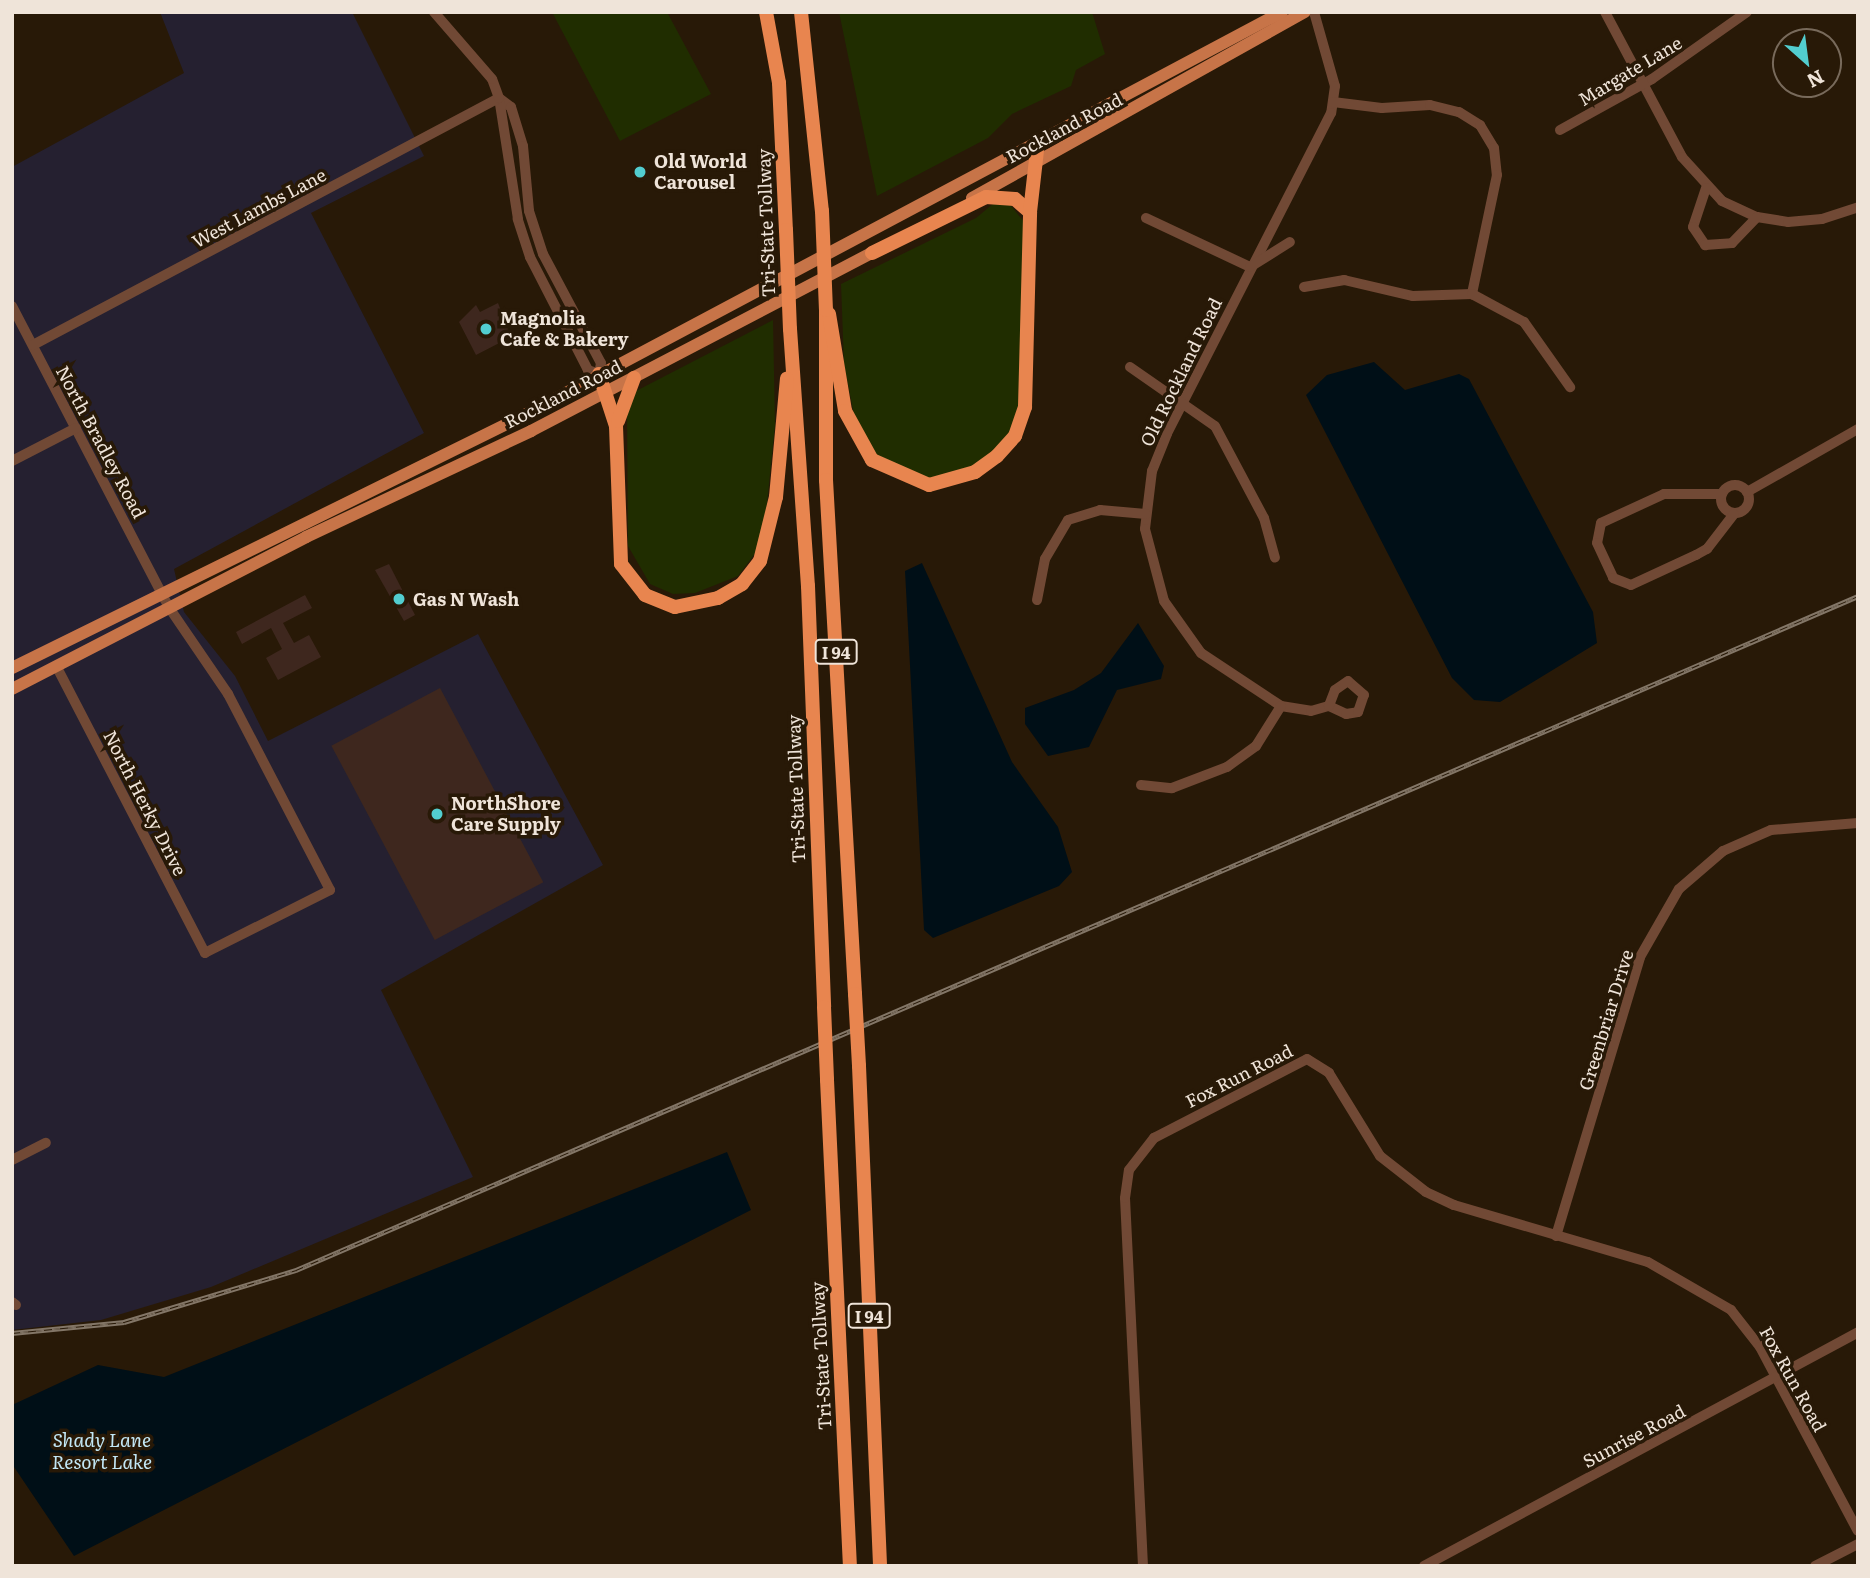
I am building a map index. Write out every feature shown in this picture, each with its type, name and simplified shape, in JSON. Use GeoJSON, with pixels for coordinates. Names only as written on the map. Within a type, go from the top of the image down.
{"type":"FeatureCollection","features":[{"type":"Feature","properties":{"kind":"highway","name":"Tri-State Tollway"},"geometry":{"type":"LineString","coordinates":[[766,12],[779,83],[790,346],[808,586],[827,1080],[850,1566]]}},
{"type":"Feature","properties":{"kind":"highway","name":"I 94"},"geometry":{"type":"LineString","coordinates":[[801,12],[822,211],[826,310],[827,503],[859,1066],[880,1566]]}},
{"type":"Feature","properties":{"kind":"highway"},"geometry":{"type":"LineString","coordinates":[[826,310],[835,327],[845,411],[872,460],[929,485],[975,472],[1015,436],[1025,407],[1030,212],[1038,142]]}},
{"type":"Feature","properties":{"kind":"highway"},"geometry":{"type":"LineString","coordinates":[[872,253],[986,197],[1015,199],[1030,212]]}},
{"type":"Feature","properties":{"kind":"highway"},"geometry":{"type":"LineString","coordinates":[[599,374],[616,426],[617,543],[627,575],[645,595],[675,607],[719,598],[742,584],[770,538],[790,346]]}},
{"type":"Feature","properties":{"kind":"highway"},"geometry":{"type":"LineString","coordinates":[[616,426],[634,378]]}},
{"type":"Feature","properties":{"kind":"main road","name":"Rockland Road"},"geometry":{"type":"LineString","coordinates":[[12,668],[599,374],[1282,12]]}},
{"type":"Feature","properties":{"kind":"main road","name":"Rockland Road"},"geometry":{"type":"LineString","coordinates":[[12,689],[168,606],[634,378],[872,253],[1305,12]]}},
{"type":"Feature","properties":{"kind":"street"},"geometry":{"type":"LineString","coordinates":[[434,12],[492,79],[499,98],[516,200],[529,253],[588,370],[599,374],[601,363],[541,248],[528,198],[523,146],[511,107],[499,98]]}},
{"type":"Feature","properties":{"kind":"street","name":"Old Rockland Road"},"geometry":{"type":"LineString","coordinates":[[1314,12],[1331,68],[1333,102],[1312,154],[1250,267],[1181,404],[1152,471],[1146,514],[1154,576],[1184,632],[1218,669],[1281,706],[1311,711],[1329,706]]}},
{"type":"Feature","properties":{"kind":"street"},"geometry":{"type":"LineString","coordinates":[[1605,12],[1643,84],[1706,188],[1757,217],[1805,222],[1858,207]]}},
{"type":"Feature","properties":{"kind":"street","name":"Margate Lane"},"geometry":{"type":"LineString","coordinates":[[1560,130],[1643,84],[1747,12]]}},
{"type":"Feature","properties":{"kind":"street","name":"West Lambs Lane"},"geometry":{"type":"LineString","coordinates":[[33,345],[499,98]]}},
{"type":"Feature","properties":{"kind":"street"},"geometry":{"type":"LineString","coordinates":[[1333,102],[1382,108],[1430,105],[1459,112],[1480,125],[1494,148],[1497,175],[1472,293]]}},
{"type":"Feature","properties":{"kind":"street"},"geometry":{"type":"LineString","coordinates":[[1706,188],[1693,227],[1705,245],[1732,243],[1757,217]]}},
{"type":"Feature","properties":{"kind":"street"},"geometry":{"type":"LineString","coordinates":[[516,200],[528,198]]}},
{"type":"Feature","properties":{"kind":"street"},"geometry":{"type":"LineString","coordinates":[[1146,218],[1250,267],[1290,242]]}},
{"type":"Feature","properties":{"kind":"street"},"geometry":{"type":"LineString","coordinates":[[529,253],[541,248]]}},
{"type":"Feature","properties":{"kind":"street"},"geometry":{"type":"LineString","coordinates":[[1304,287],[1344,280],[1413,296],[1472,293],[1524,322],[1570,387]]}},
{"type":"Feature","properties":{"kind":"street"},"geometry":{"type":"LineString","coordinates":[[556,306],[567,300]]}},
{"type":"Feature","properties":{"kind":"street","name":"North Bradley Road"},"geometry":{"type":"LineString","coordinates":[[12,306],[168,606],[228,694],[330,890],[205,953]]}},
{"type":"Feature","properties":{"kind":"street"},"geometry":{"type":"LineString","coordinates":[[1130,367],[1215,426],[1264,518],[1275,558]]}},
{"type":"Feature","properties":{"kind":"street"},"geometry":{"type":"LineString","coordinates":[[12,461],[76,428]]}},
{"type":"Feature","properties":{"kind":"street"},"geometry":{"type":"LineString","coordinates":[[1747,492],[1858,429]]}},
{"type":"Feature","properties":{"kind":"street"},"geometry":{"type":"LineString","coordinates":[[1736,485],[1747,492],[1746,509],[1734,514],[1707,549],[1631,585],[1613,578],[1597,543],[1601,523],[1664,494],[1722,494],[1736,485]]}},
{"type":"Feature","properties":{"kind":"street"},"geometry":{"type":"LineString","coordinates":[[1722,494],[1723,507],[1734,514]]}},
{"type":"Feature","properties":{"kind":"street"},"geometry":{"type":"LineString","coordinates":[[1037,600],[1045,559],[1068,520],[1100,510],[1146,514]]}},
{"type":"Feature","properties":{"kind":"street","name":"North Herky Drive"},"geometry":{"type":"LineString","coordinates":[[56,666],[205,953]]}},
{"type":"Feature","properties":{"kind":"street"},"geometry":{"type":"LineString","coordinates":[[1141,785],[1172,788],[1227,767],[1256,746],[1281,706]]}},
{"type":"Feature","properties":{"kind":"street","name":"Greenbriar Drive"},"geometry":{"type":"LineString","coordinates":[[1556,1236],[1640,957],[1679,889],[1723,851],[1771,830],[1858,823]]}},
{"type":"Feature","properties":{"kind":"street","name":"Fox Run Road"},"geometry":{"type":"LineString","coordinates":[[1143,1566],[1125,1198],[1129,1170],[1154,1138],[1307,1059],[1323,1066],[1380,1156],[1401,1176],[1454,1205],[1648,1262],[1713,1296],[1741,1321],[1776,1378],[1858,1531]]}},
{"type":"Feature","properties":{"kind":"street"},"geometry":{"type":"LineString","coordinates":[[12,1160],[46,1143]]}},
{"type":"Feature","properties":{"kind":"street","name":"Sunrise Road"},"geometry":{"type":"LineString","coordinates":[[1424,1566],[1858,1332]]}},
{"type":"Feature","properties":{"kind":"street"},"geometry":{"type":"LineString","coordinates":[[1815,1566],[1858,1544]]}},
{"type":"Feature","properties":{"kind":"shaded area"},"geometry":{"type":"Polygon","coordinates":[[[160,12],[352,12],[424,156],[311,213],[424,433],[174,569],[184,612],[235,676],[268,741],[478,634],[603,865],[381,990],[473,1177],[211,1287],[101,1320],[12,1330],[12,167],[184,73],[160,12]]]}},
{"type":"Feature","properties":{"kind":"green space"},"geometry":{"type":"Polygon","coordinates":[[[552,12],[667,12],[711,94],[620,141],[552,12]]]}},
{"type":"Feature","properties":{"kind":"green space"},"geometry":{"type":"Polygon","coordinates":[[[839,12],[1092,12],[1105,54],[1076,70],[1071,86],[1012,114],[988,138],[877,196],[839,12]]]}},
{"type":"Feature","properties":{"kind":"green space"},"geometry":{"type":"Polygon","coordinates":[[[1008,202],[1029,228],[1021,409],[1013,435],[988,460],[926,484],[876,458],[857,430],[844,364],[841,284],[976,218],[994,203],[1008,202]]]}},
{"type":"Feature","properties":{"kind":"green space"},"geometry":{"type":"Polygon","coordinates":[[[773,320],[775,425],[763,543],[738,576],[695,593],[673,594],[650,584],[628,546],[627,408],[636,391],[773,320]]]}},
{"type":"Feature","properties":{"kind":"water"},"geometry":{"type":"Polygon","coordinates":[[[1374,362],[1405,390],[1459,374],[1469,379],[1593,612],[1597,643],[1500,702],[1474,700],[1452,678],[1306,395],[1327,375],[1374,362]]]}},
{"type":"Feature","properties":{"kind":"water"},"geometry":{"type":"Polygon","coordinates":[[[922,563],[1012,762],[1058,827],[1072,872],[1059,886],[933,938],[924,930],[905,571],[922,563]]]}},
{"type":"Feature","properties":{"kind":"water"},"geometry":{"type":"Polygon","coordinates":[[[1138,623],[1164,666],[1161,679],[1117,690],[1089,747],[1048,756],[1025,724],[1025,708],[1074,690],[1101,673],[1138,623]]]}},
{"type":"Feature","properties":{"kind":"water","name":"Shady Lane Resort Lake"},"geometry":{"type":"Polygon","coordinates":[[[727,1152],[751,1210],[74,1556],[12,1464],[12,1405],[98,1365],[164,1377],[727,1152]]]}},
{"type":"Feature","properties":{"kind":"building","name":"Magnolia Cafe & Bakery"},"geometry":{"type":"Polygon","coordinates":[[[498,303],[511,337],[476,355],[459,322],[476,305],[480,312],[498,303]]]}},
{"type":"Feature","properties":{"kind":"building","name":"Gas N Wash"},"geometry":{"type":"Polygon","coordinates":[[[389,564],[415,615],[404,621],[375,570],[389,564]]]}},
{"type":"Feature","properties":{"kind":"building"},"geometry":{"type":"Polygon","coordinates":[[[305,595],[312,608],[283,623],[294,643],[309,635],[321,657],[278,680],[266,658],[282,649],[271,628],[242,644],[236,632],[305,595]]]}},
{"type":"Feature","properties":{"kind":"building","name":"NorthShore Care Supply"},"geometry":{"type":"Polygon","coordinates":[[[440,688],[543,882],[435,940],[331,746],[440,688]]]}},
{"type":"Feature","properties":{"kind":"railway"},"geometry":{"type":"LineString","coordinates":[[12,1333],[124,1322],[296,1270],[1858,596]]}},
{"type":"Feature","properties":{"kind":"place","name":"Old World Carousel"},"geometry":{"type":"Point","coordinates":[640,172]}},
{"type":"Feature","properties":{"kind":"place","name":"Magnolia Cafe & Bakery"},"geometry":{"type":"Point","coordinates":[486,329]}},
{"type":"Feature","properties":{"kind":"place","name":"Gas N Wash"},"geometry":{"type":"Point","coordinates":[399,599]}},
{"type":"Feature","properties":{"kind":"place","name":"NorthShore Care Supply"},"geometry":{"type":"Point","coordinates":[437,814]}}]}
